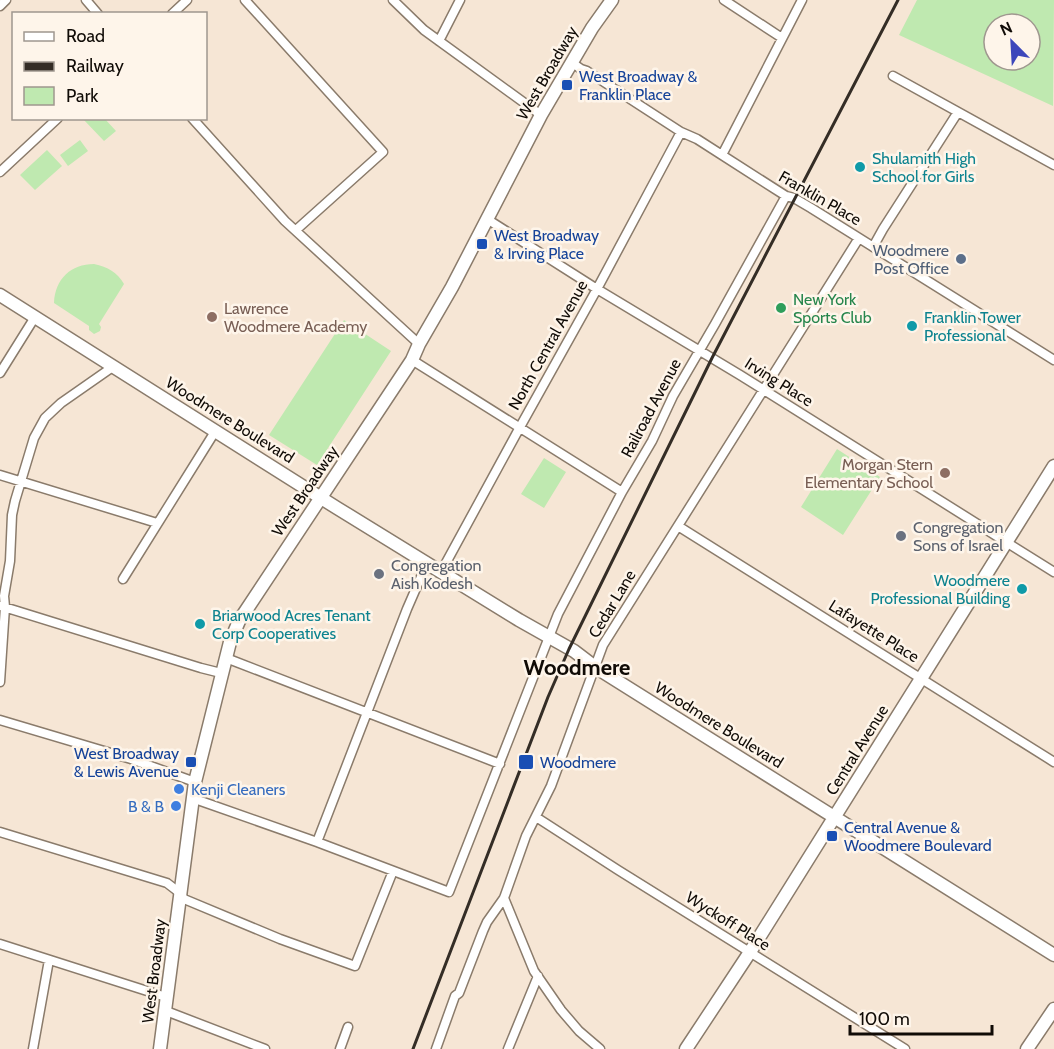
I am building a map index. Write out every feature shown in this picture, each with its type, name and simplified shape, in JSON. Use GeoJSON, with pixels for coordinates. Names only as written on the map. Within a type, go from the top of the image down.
{"type":"FeatureCollection","features":[{"type":"Feature","properties":{"kind":"street"},"geometry":{"type":"LineString","coordinates":[[0,6],[6,0]]}},
{"type":"Feature","properties":{"kind":"street"},"geometry":{"type":"LineString","coordinates":[[86,0],[96,12]]}},
{"type":"Feature","properties":{"kind":"street"},"geometry":{"type":"LineString","coordinates":[[174,12],[187,0]]}},
{"type":"Feature","properties":{"kind":"street"},"geometry":{"type":"LineString","coordinates":[[244,0],[383,152],[296,230]]}},
{"type":"Feature","properties":{"kind":"street"},"geometry":{"type":"LineString","coordinates":[[393,0],[424,30],[541,115]]}},
{"type":"Feature","properties":{"kind":"street"},"geometry":{"type":"LineString","coordinates":[[439,40],[460,0]]}},
{"type":"Feature","properties":{"kind":"street","name":"West Broadway"},"geometry":{"type":"LineString","coordinates":[[160,1049],[192,798],[221,673],[239,621],[412,360],[541,115],[592,28],[612,0]]}},
{"type":"Feature","properties":{"kind":"street"},"geometry":{"type":"LineString","coordinates":[[724,0],[782,38]]}},
{"type":"Feature","properties":{"kind":"street"},"geometry":{"type":"LineString","coordinates":[[723,155],[802,0]]}},
{"type":"Feature","properties":{"kind":"street","name":"Franklin Place"},"geometry":{"type":"LineString","coordinates":[[572,62],[681,132],[697,139],[786,196],[811,208],[1054,360]]}},
{"type":"Feature","properties":{"kind":"street"},"geometry":{"type":"LineString","coordinates":[[892,76],[1054,165]]}},
{"type":"Feature","properties":{"kind":"street"},"geometry":{"type":"LineString","coordinates":[[873,247],[958,112]]}},
{"type":"Feature","properties":{"kind":"street"},"geometry":{"type":"LineString","coordinates":[[0,172],[56,120]]}},
{"type":"Feature","properties":{"kind":"street"},"geometry":{"type":"LineString","coordinates":[[194,120],[285,221],[419,344]]}},
{"type":"Feature","properties":{"kind":"street","name":"North Central Avenue"},"geometry":{"type":"LineString","coordinates":[[441,572],[681,132]]}},
{"type":"Feature","properties":{"kind":"street","name":"Railroad Avenue"},"geometry":{"type":"LineString","coordinates":[[393,871],[449,892],[558,614],[622,492],[652,441],[673,396],[786,196]]}},
{"type":"Feature","properties":{"kind":"street","name":"Irving Place"},"geometry":{"type":"LineString","coordinates":[[487,219],[1054,572]]}},
{"type":"Feature","properties":{"kind":"street","name":"Cedar Lane"},"geometry":{"type":"LineString","coordinates":[[436,1049],[455,996],[459,993],[483,931],[504,898],[526,836],[551,786],[603,645],[859,238]]}},
{"type":"Feature","properties":{"kind":"street","name":"Woodmere Boulevard"},"geometry":{"type":"LineString","coordinates":[[0,295],[441,572],[574,651],[595,667],[1054,955]]}},
{"type":"Feature","properties":{"kind":"street"},"geometry":{"type":"LineString","coordinates":[[0,373],[35,317]]}},
{"type":"Feature","properties":{"kind":"street"},"geometry":{"type":"LineString","coordinates":[[412,360],[622,492]]}},
{"type":"Feature","properties":{"kind":"street"},"geometry":{"type":"LineString","coordinates":[[0,682],[3,607],[10,561],[12,515],[34,438],[45,418],[61,403],[114,366]]}},
{"type":"Feature","properties":{"kind":"street"},"geometry":{"type":"LineString","coordinates":[[123,579],[216,430]]}},
{"type":"Feature","properties":{"kind":"street","name":"Central Avenue"},"geometry":{"type":"LineString","coordinates":[[686,1049],[750,952],[1054,466]]}},
{"type":"Feature","properties":{"kind":"street"},"geometry":{"type":"LineString","coordinates":[[0,475],[157,523]]}},
{"type":"Feature","properties":{"kind":"street","name":"Lafayette Place"},"geometry":{"type":"LineString","coordinates":[[678,526],[1054,762]]}},
{"type":"Feature","properties":{"kind":"street"},"geometry":{"type":"LineString","coordinates":[[317,842],[427,563]]}},
{"type":"Feature","properties":{"kind":"street"},"geometry":{"type":"LineString","coordinates":[[3,607],[221,673]]}},
{"type":"Feature","properties":{"kind":"street"},"geometry":{"type":"LineString","coordinates":[[226,657],[500,764]]}},
{"type":"Feature","properties":{"kind":"street"},"geometry":{"type":"LineString","coordinates":[[0,720],[131,759],[195,782]]}},
{"type":"Feature","properties":{"kind":"street"},"geometry":{"type":"LineString","coordinates":[[0,832],[167,883],[184,899],[280,939],[355,966],[393,871],[192,798]]}},
{"type":"Feature","properties":{"kind":"street","name":"Wyckoff Place"},"geometry":{"type":"LineString","coordinates":[[536,817],[905,1049]]}},
{"type":"Feature","properties":{"kind":"street"},"geometry":{"type":"LineString","coordinates":[[504,898],[534,971],[561,1010],[600,1049]]}},
{"type":"Feature","properties":{"kind":"street"},"geometry":{"type":"LineString","coordinates":[[0,944],[166,997]]}},
{"type":"Feature","properties":{"kind":"street"},"geometry":{"type":"LineString","coordinates":[[33,1049],[49,960]]}},
{"type":"Feature","properties":{"kind":"street"},"geometry":{"type":"LineString","coordinates":[[508,1049],[538,976]]}},
{"type":"Feature","properties":{"kind":"street"},"geometry":{"type":"LineString","coordinates":[[1028,1049],[1054,1009]]}},
{"type":"Feature","properties":{"kind":"street"},"geometry":{"type":"LineString","coordinates":[[166,1011],[265,1049]]}},
{"type":"Feature","properties":{"kind":"street"},"geometry":{"type":"LineString","coordinates":[[340,1049],[348,1027]]}},
{"type":"Feature","properties":{"kind":"green space"},"geometry":{"type":"Polygon","coordinates":[[[917,0],[1054,0],[1053,106],[899,35],[917,0]]]}},
{"type":"Feature","properties":{"kind":"green space"},"geometry":{"type":"Polygon","coordinates":[[[84,120],[106,120],[116,131],[104,141],[84,120]]]}},
{"type":"Feature","properties":{"kind":"green space"},"geometry":{"type":"Polygon","coordinates":[[[80,140],[88,151],[68,166],[60,155],[80,140]]]}},
{"type":"Feature","properties":{"kind":"green space"},"geometry":{"type":"Polygon","coordinates":[[[47,150],[62,166],[35,190],[20,175],[47,150]]]}},
{"type":"Feature","properties":{"kind":"green space"},"geometry":{"type":"Polygon","coordinates":[[[94,264],[112,271],[124,284],[99,324],[100,331],[94,334],[89,330],[89,326],[54,303],[57,287],[66,274],[78,267],[94,264]]]}},
{"type":"Feature","properties":{"kind":"green space"},"geometry":{"type":"Polygon","coordinates":[[[344,320],[391,351],[317,465],[269,435],[344,320]]]}},
{"type":"Feature","properties":{"kind":"green space"},"geometry":{"type":"Polygon","coordinates":[[[837,449],[880,477],[843,535],[801,507],[837,449]]]}},
{"type":"Feature","properties":{"kind":"green space"},"geometry":{"type":"Polygon","coordinates":[[[544,458],[566,472],[544,508],[521,494],[544,458]]]}},
{"type":"Feature","properties":{"kind":"railway"},"geometry":{"type":"LineString","coordinates":[[413,1049],[548,697],[569,649],[712,358],[898,0]]}},
{"type":"Feature","properties":{"kind":"place","name":"West Broadway & Franklin Place"},"geometry":{"type":"Point","coordinates":[567,85]}},
{"type":"Feature","properties":{"kind":"place","name":"Shulamith High School for Girls"},"geometry":{"type":"Point","coordinates":[860,167]}},
{"type":"Feature","properties":{"kind":"place","name":"West Broadway & Irving Place"},"geometry":{"type":"Point","coordinates":[482,244]}},
{"type":"Feature","properties":{"kind":"place","name":"Woodmere Post Office"},"geometry":{"type":"Point","coordinates":[961,259]}},
{"type":"Feature","properties":{"kind":"place","name":"New York Sports Club"},"geometry":{"type":"Point","coordinates":[781,308]}},
{"type":"Feature","properties":{"kind":"place","name":"Lawrence Woodmere Academy"},"geometry":{"type":"Point","coordinates":[212,317]}},
{"type":"Feature","properties":{"kind":"place","name":"Franklin Tower Professional"},"geometry":{"type":"Point","coordinates":[912,326]}},
{"type":"Feature","properties":{"kind":"place","name":"Morgan Stern Elementary School"},"geometry":{"type":"Point","coordinates":[945,473]}},
{"type":"Feature","properties":{"kind":"place","name":"Congregation Sons of Israel"},"geometry":{"type":"Point","coordinates":[901,536]}},
{"type":"Feature","properties":{"kind":"place","name":"Congregation Aish Kodesh"},"geometry":{"type":"Point","coordinates":[379,574]}},
{"type":"Feature","properties":{"kind":"place","name":"Woodmere Professional Building"},"geometry":{"type":"Point","coordinates":[1022,589]}},
{"type":"Feature","properties":{"kind":"place","name":"Briarwood Acres Tenant Corp Cooperatives"},"geometry":{"type":"Point","coordinates":[200,624]}},
{"type":"Feature","properties":{"kind":"place","name":"West Broadway & Lewis Avenue"},"geometry":{"type":"Point","coordinates":[191,762]}},
{"type":"Feature","properties":{"kind":"place","name":"Woodmere"},"geometry":{"type":"Point","coordinates":[526,762]}},
{"type":"Feature","properties":{"kind":"place","name":"Kenji Cleaners"},"geometry":{"type":"Point","coordinates":[179,789]}},
{"type":"Feature","properties":{"kind":"place","name":"B & B"},"geometry":{"type":"Point","coordinates":[176,806]}},
{"type":"Feature","properties":{"kind":"place","name":"Central Avenue & Woodmere Boulevard"},"geometry":{"type":"Point","coordinates":[832,836]}},
{"type":"Feature","properties":{"kind":"district","name":"Woodmere"},"geometry":{"type":"Point","coordinates":[577,667]}}]}
